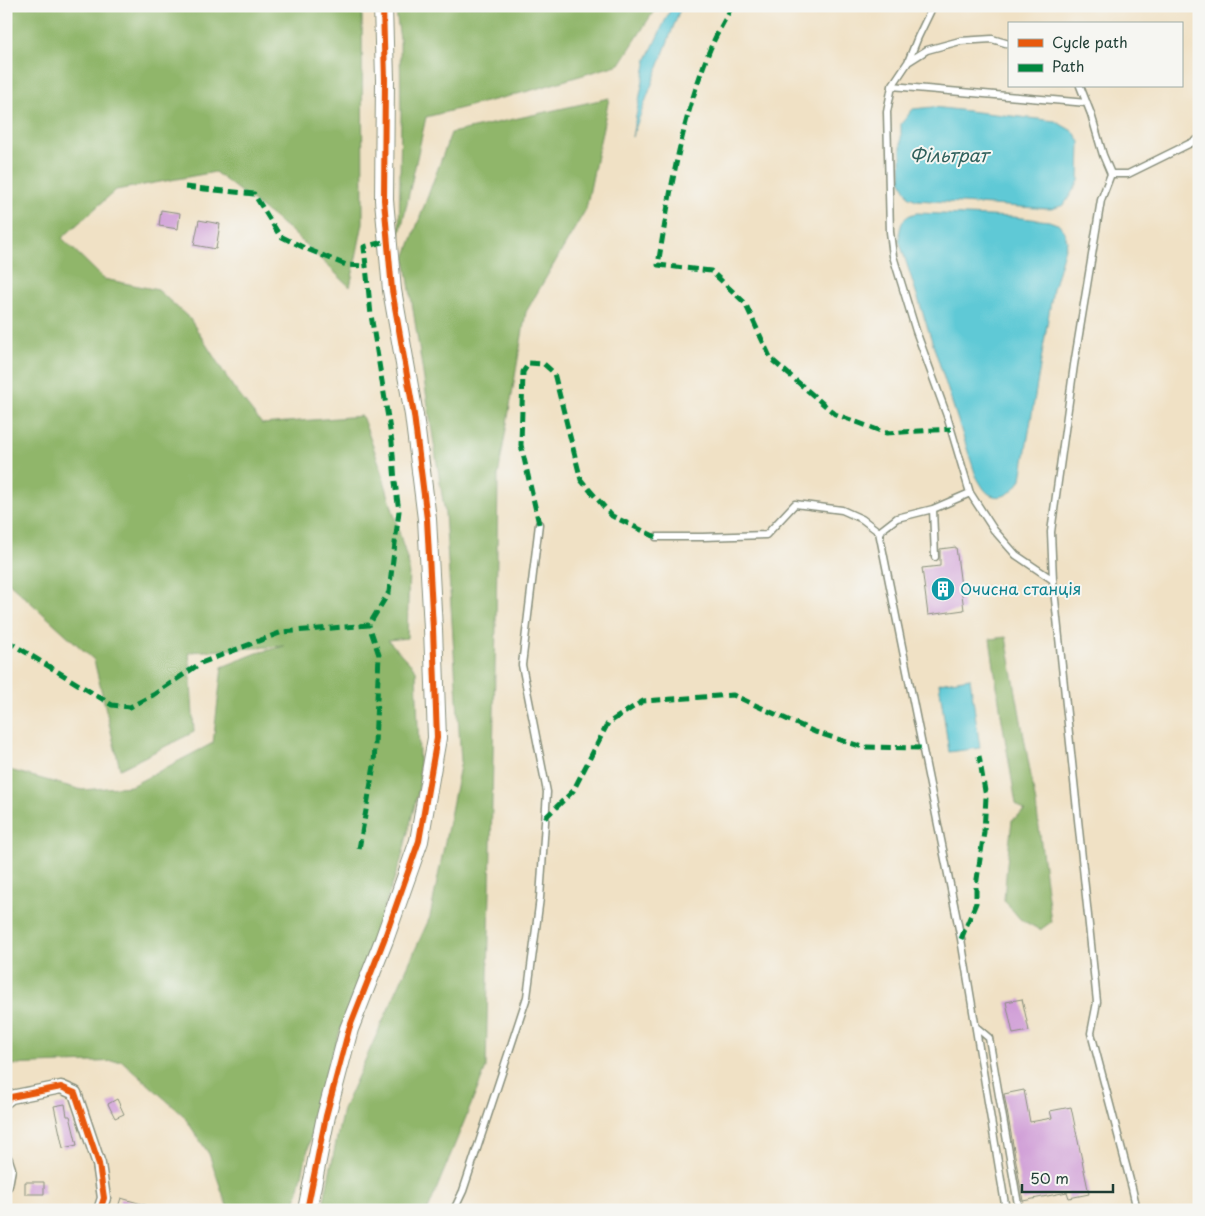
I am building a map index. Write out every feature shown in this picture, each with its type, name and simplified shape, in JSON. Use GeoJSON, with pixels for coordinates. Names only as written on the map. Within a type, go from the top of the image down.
{"type":"FeatureCollection","features":[{"type":"Feature","properties":{"kind":"main road"},"geometry":{"type":"LineString","coordinates":[[307,1210],[326,1116],[349,1029],[384,940],[419,841],[437,738],[427,519],[414,415],[392,290],[384,200],[385,80],[383,6]]}},
{"type":"Feature","properties":{"kind":"street"},"geometry":{"type":"LineString","coordinates":[[6,1101],[11,1097],[61,1087],[75,1093],[99,1164],[104,1198],[100,1210]]}},
{"type":"Feature","properties":{"kind":"street"},"geometry":{"type":"LineString","coordinates":[[6,1160],[9,1169],[6,1185]]}},
{"type":"Feature","properties":{"kind":"lane"},"geometry":{"type":"LineString","coordinates":[[933,6],[908,62],[892,86],[887,112],[890,232],[893,256],[916,331],[947,416],[970,493],[994,530],[1016,555],[1053,580]]}},
{"type":"Feature","properties":{"kind":"lane"},"geometry":{"type":"LineString","coordinates":[[908,62],[927,50],[960,41],[992,40],[1008,44]]}},
{"type":"Feature","properties":{"kind":"lane"},"geometry":{"type":"LineString","coordinates":[[892,86],[1087,103]]}},
{"type":"Feature","properties":{"kind":"lane"},"geometry":{"type":"LineString","coordinates":[[1081,88],[1092,114],[1103,155],[1112,174],[1101,200],[1074,365],[1052,532],[1053,580],[1098,1002],[1091,1033],[1137,1210]]}},
{"type":"Feature","properties":{"kind":"lane"},"geometry":{"type":"LineString","coordinates":[[1112,174],[1128,174],[1199,139]]}},
{"type":"Feature","properties":{"kind":"lane"},"geometry":{"type":"LineString","coordinates":[[879,532],[897,518],[934,509],[970,493]]}},
{"type":"Feature","properties":{"kind":"lane"},"geometry":{"type":"LineString","coordinates":[[656,537],[703,538],[766,535],[795,504],[842,510],[862,519],[879,532],[961,939],[1006,1210]]}},
{"type":"Feature","properties":{"kind":"lane"},"geometry":{"type":"LineString","coordinates":[[934,509],[935,558]]}},
{"type":"Feature","properties":{"kind":"lane"},"geometry":{"type":"LineString","coordinates":[[454,1210],[463,1191],[527,997],[540,898],[547,792],[522,665],[539,524]]}},
{"type":"Feature","properties":{"kind":"lane"},"geometry":{"type":"LineString","coordinates":[[976,1027],[989,1038],[1019,1210]]}},
{"type":"Feature","properties":{"kind":"green space"},"geometry":{"type":"Polygon","coordinates":[[[6,6],[362,6],[363,223],[350,287],[290,230],[215,172],[116,190],[62,238],[104,279],[158,290],[190,319],[233,387],[262,424],[362,416],[379,463],[409,566],[407,638],[388,640],[416,670],[420,784],[401,860],[326,1071],[294,1210],[227,1210],[209,1154],[183,1115],[122,1061],[6,1065],[6,769],[82,790],[131,786],[213,743],[222,667],[257,653],[284,646],[189,652],[194,732],[120,769],[94,660],[6,580],[6,554],[11,519],[6,500],[6,6]]]}},
{"type":"Feature","properties":{"kind":"green space"},"geometry":{"type":"Polygon","coordinates":[[[395,6],[657,6],[620,64],[529,91],[426,117],[399,239],[400,39],[395,6]]]}},
{"type":"Feature","properties":{"kind":"green space"},"geometry":{"type":"Polygon","coordinates":[[[609,98],[586,209],[526,312],[498,476],[486,1068],[428,1210],[322,1210],[343,1109],[430,917],[461,761],[445,514],[405,258],[451,133],[609,98]]]}},
{"type":"Feature","properties":{"kind":"green space"},"geometry":{"type":"Polygon","coordinates":[[[1006,637],[1036,804],[1051,922],[1040,930],[1020,919],[1004,900],[1012,820],[1025,811],[1016,804],[990,639],[1006,637]]]}},
{"type":"Feature","properties":{"kind":"water"},"geometry":{"type":"Polygon","coordinates":[[[672,6],[682,6],[632,137],[647,59],[672,6]]]}},
{"type":"Feature","properties":{"kind":"water","name":"Фільтрат"},"geometry":{"type":"Polygon","coordinates":[[[933,107],[1055,121],[1074,132],[1080,142],[1079,181],[1064,205],[1051,209],[917,200],[909,197],[901,181],[901,124],[913,109],[933,107]]]}},
{"type":"Feature","properties":{"kind":"water"},"geometry":{"type":"Polygon","coordinates":[[[912,214],[1013,217],[1049,221],[1060,225],[1065,233],[1067,241],[1053,289],[1021,479],[1013,490],[1005,495],[996,496],[989,494],[976,476],[899,240],[902,222],[912,214]]]}},
{"type":"Feature","properties":{"kind":"water"},"geometry":{"type":"Polygon","coordinates":[[[970,678],[980,748],[949,752],[939,683],[970,678]]]}},
{"type":"Feature","properties":{"kind":"building"},"geometry":{"type":"Polygon","coordinates":[[[161,210],[180,213],[178,229],[159,226],[161,210]]]}},
{"type":"Feature","properties":{"kind":"building"},"geometry":{"type":"Polygon","coordinates":[[[199,220],[220,224],[216,249],[194,245],[199,220]]]}},
{"type":"Feature","properties":{"kind":"building","name":"Очисна станція"},"geometry":{"type":"Polygon","coordinates":[[[956,547],[964,610],[928,615],[922,568],[940,566],[940,549],[956,547]]]}},
{"type":"Feature","properties":{"kind":"building"},"geometry":{"type":"Polygon","coordinates":[[[1022,999],[1029,1031],[1013,1034],[1006,1002],[1022,999]]]}},
{"type":"Feature","properties":{"kind":"building"},"geometry":{"type":"Polygon","coordinates":[[[1024,1090],[1030,1122],[1052,1118],[1050,1111],[1071,1107],[1089,1194],[1069,1198],[1067,1192],[1023,1201],[1004,1094],[1024,1090]]]}},
{"type":"Feature","properties":{"kind":"building"},"geometry":{"type":"Polygon","coordinates":[[[117,1099],[124,1114],[115,1118],[108,1104],[117,1099]]]}},
{"type":"Feature","properties":{"kind":"building"},"geometry":{"type":"Polygon","coordinates":[[[65,1104],[77,1145],[63,1148],[54,1106],[65,1104]]]}},
{"type":"Feature","properties":{"kind":"building"},"geometry":{"type":"Polygon","coordinates":[[[25,1182],[44,1182],[44,1194],[25,1194],[25,1182]]]}},
{"type":"Feature","properties":{"kind":"building"},"geometry":{"type":"Polygon","coordinates":[[[121,1198],[152,1207],[152,1210],[117,1210],[121,1198]]]}},
{"type":"Feature","properties":{"kind":"marked path"},"geometry":{"type":"LineString","coordinates":[[732,6],[711,47],[692,100],[672,182],[658,265],[711,271],[745,303],[771,359],[835,414],[886,433],[951,429]]}},
{"type":"Feature","properties":{"kind":"marked path"},"geometry":{"type":"LineString","coordinates":[[185,187],[254,194],[280,236],[346,265],[366,266]]}},
{"type":"Feature","properties":{"kind":"marked path"},"geometry":{"type":"LineString","coordinates":[[6,642],[9,642],[112,705],[130,707],[153,695],[201,663],[282,632],[369,625],[389,592],[399,511],[392,442],[371,315],[364,247],[387,241]]}},
{"type":"Feature","properties":{"kind":"marked path"},"geometry":{"type":"LineString","coordinates":[[539,524],[521,445],[523,372],[529,363],[544,364],[554,373],[581,480],[612,516],[656,537]]}},
{"type":"Feature","properties":{"kind":"marked path"},"geometry":{"type":"LineString","coordinates":[[359,849],[374,766],[379,655],[369,625]]}},
{"type":"Feature","properties":{"kind":"marked path"},"geometry":{"type":"LineString","coordinates":[[545,818],[573,791],[608,723],[643,701],[733,695],[815,732],[863,747],[923,748]]}},
{"type":"Feature","properties":{"kind":"marked path"},"geometry":{"type":"LineString","coordinates":[[961,939],[976,903],[976,886],[984,832],[986,797],[979,756]]}},
{"type":"Feature","properties":{"kind":"cycle path"},"geometry":{"type":"LineString","coordinates":[[307,1210],[326,1116],[349,1029],[384,940],[419,841],[437,738],[427,519],[414,415],[392,290],[384,200],[385,80],[383,6]]}},
{"type":"Feature","properties":{"kind":"cycle path"},"geometry":{"type":"LineString","coordinates":[[6,1101],[11,1097],[61,1087],[75,1093],[99,1164],[104,1198],[100,1210]]}},
{"type":"Feature","properties":{"kind":"place","name":"Очисна станція"},"geometry":{"type":"Point","coordinates":[943,589]}}]}
